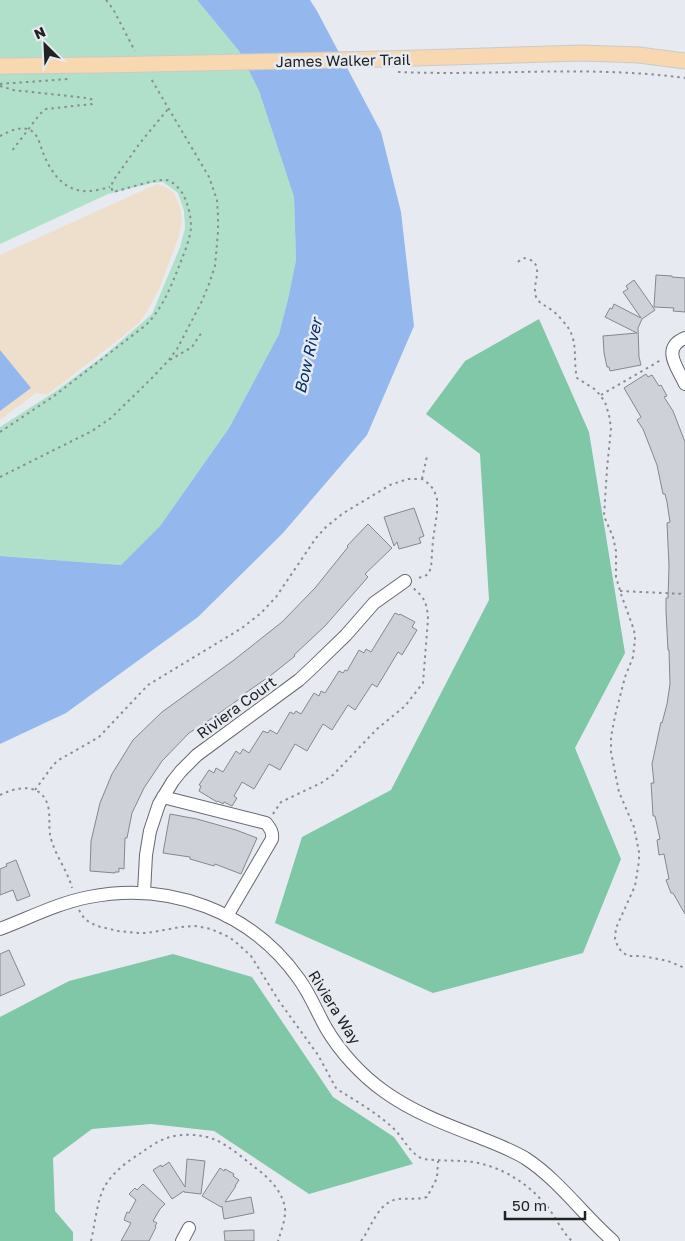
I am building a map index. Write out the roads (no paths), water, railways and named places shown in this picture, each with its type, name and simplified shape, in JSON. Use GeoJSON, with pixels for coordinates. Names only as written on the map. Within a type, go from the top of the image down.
{"type":"FeatureCollection","features":[{"type":"Feature","properties":{"kind":"main road","name":"James Walker Trail"},"geometry":{"type":"LineString","coordinates":[[0,66],[102,66],[582,54],[639,55],[685,61]]}},
{"type":"Feature","properties":{"kind":"street"},"geometry":{"type":"LineString","coordinates":[[685,338],[674,345],[672,354],[685,384]]}},
{"type":"Feature","properties":{"kind":"street","name":"Riviera Court"},"geometry":{"type":"LineString","coordinates":[[144,892],[146,855],[150,831],[163,797],[181,771],[197,755],[304,675],[346,635],[374,603],[405,581]]}},
{"type":"Feature","properties":{"kind":"street"},"geometry":{"type":"LineString","coordinates":[[163,797],[266,823],[273,834],[272,839],[227,916]]}},
{"type":"Feature","properties":{"kind":"street","name":"Riviera Way"},"geometry":{"type":"LineString","coordinates":[[0,929],[76,900],[122,892],[167,895],[192,901],[227,916],[270,945],[284,961],[312,1000],[338,1046],[368,1079],[384,1092],[428,1117],[506,1148],[525,1159],[562,1189],[613,1241]]}},
{"type":"Feature","properties":{"kind":"street"},"geometry":{"type":"LineString","coordinates":[[182,1241],[189,1228]]}},
{"type":"Feature","properties":{"kind":"water","name":"Bow River"},"geometry":{"type":"Polygon","coordinates":[[[197,0],[310,0],[381,132],[401,212],[414,326],[367,435],[283,533],[198,617],[66,713],[0,744],[0,556],[121,565],[160,526],[229,428],[279,334],[296,260],[294,197],[259,91],[239,51],[197,0]]]}},
{"type":"Feature","properties":{"kind":"water"},"geometry":{"type":"Polygon","coordinates":[[[0,350],[31,388],[0,411],[0,350]]]}}]}
